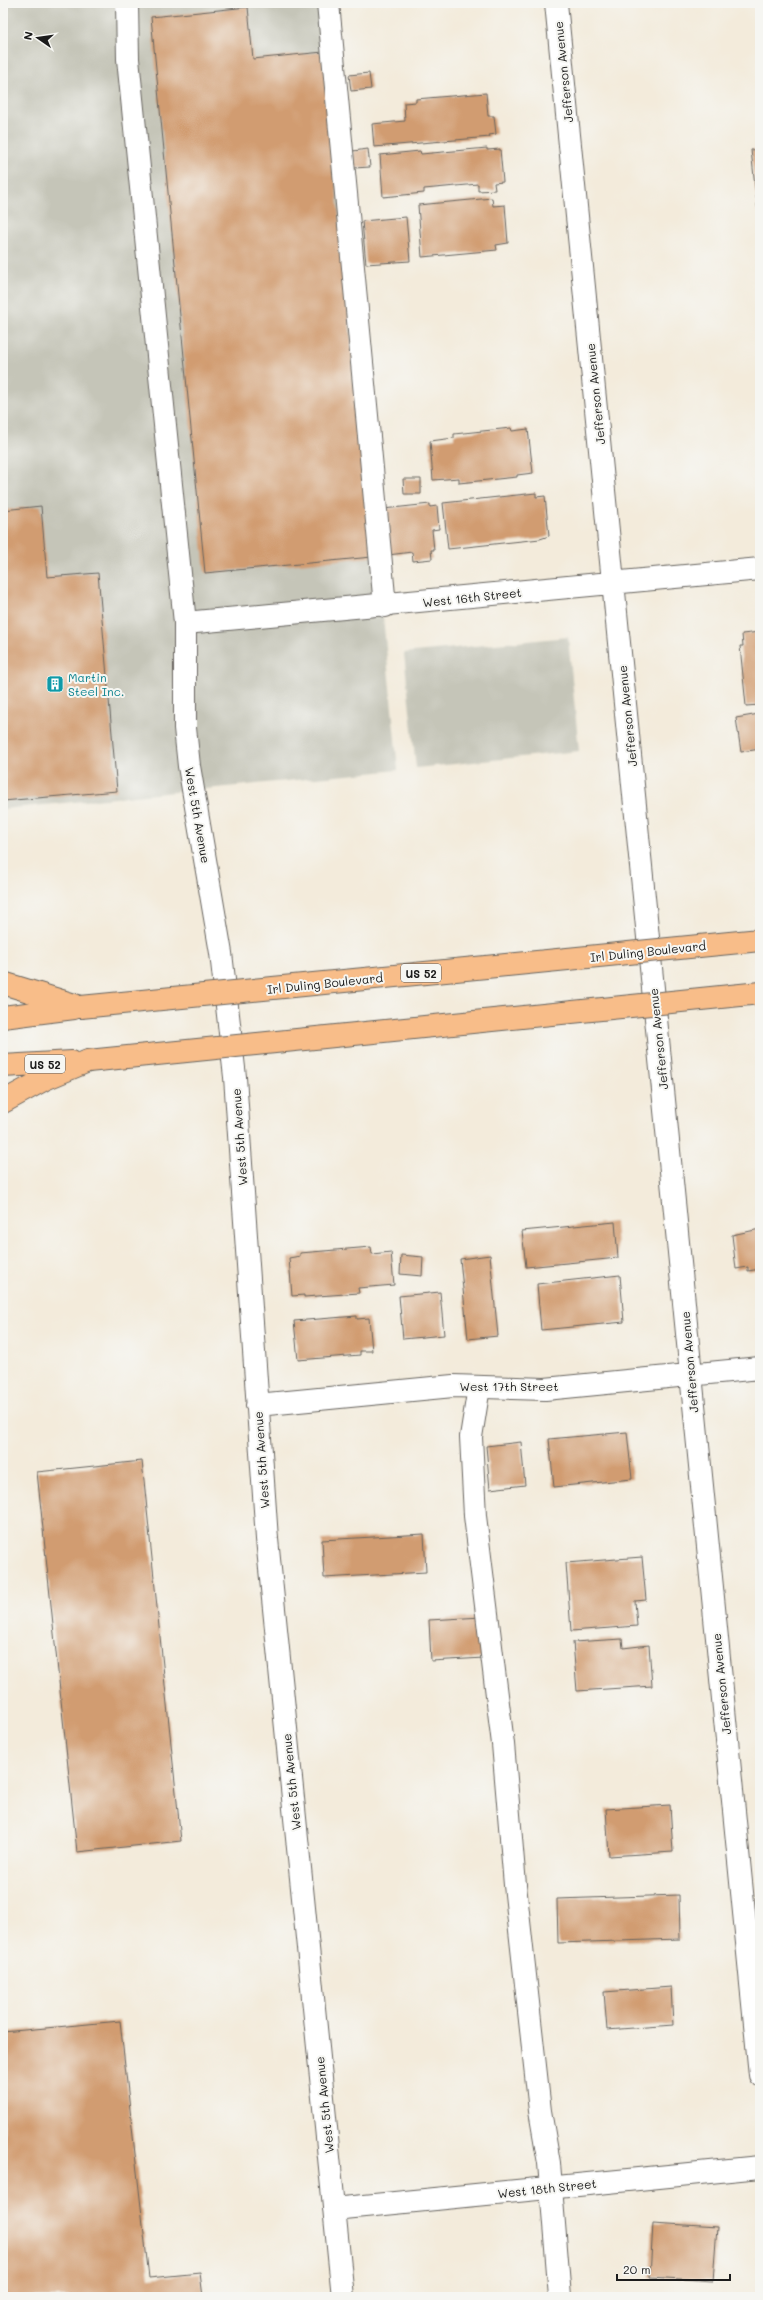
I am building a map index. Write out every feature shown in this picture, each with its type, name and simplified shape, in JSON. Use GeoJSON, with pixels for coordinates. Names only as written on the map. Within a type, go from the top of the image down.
{"type":"FeatureCollection","features":[{"type":"Feature","properties":{"kind":"highway","name":"Irl Duling Boulevard"},"geometry":{"type":"LineString","coordinates":[[81,1007],[760,940]]}},
{"type":"Feature","properties":{"kind":"highway"},"geometry":{"type":"LineString","coordinates":[[3,983],[81,1007]]}},
{"type":"Feature","properties":{"kind":"highway","name":"US 52"},"geometry":{"type":"LineString","coordinates":[[3,1066],[88,1061],[760,993]]}},
{"type":"Feature","properties":{"kind":"highway","name":"US 52"},"geometry":{"type":"LineString","coordinates":[[3,1017],[81,1007]]}},
{"type":"Feature","properties":{"kind":"highway"},"geometry":{"type":"LineString","coordinates":[[3,1102],[45,1079],[88,1061]]}},
{"type":"Feature","properties":{"kind":"street","name":"West 5th Avenue"},"geometry":{"type":"LineString","coordinates":[[127,3],[128,59],[185,623],[185,728],[189,766],[220,953],[235,1077],[267,1539],[343,2297]]}},
{"type":"Feature","properties":{"kind":"street"},"geometry":{"type":"LineString","coordinates":[[328,3],[385,606]]}},
{"type":"Feature","properties":{"kind":"street","name":"Jefferson Avenue"},"geometry":{"type":"LineString","coordinates":[[556,3],[760,2075]]}},
{"type":"Feature","properties":{"kind":"street","name":"West 16th Street"},"geometry":{"type":"LineString","coordinates":[[185,623],[385,606],[760,569]]}},
{"type":"Feature","properties":{"kind":"street","name":"West 17th Street"},"geometry":{"type":"LineString","coordinates":[[257,1405],[453,1386],[545,1389],[760,1368]]}},
{"type":"Feature","properties":{"kind":"street"},"geometry":{"type":"LineString","coordinates":[[479,1387],[472,1437],[475,1516],[503,1744],[515,1885],[540,2112],[551,2188],[560,2297]]}},
{"type":"Feature","properties":{"kind":"street","name":"West 18th Street"},"geometry":{"type":"LineString","coordinates":[[334,2209],[760,2167]]}},
{"type":"Feature","properties":{"kind":"shaded area"},"geometry":{"type":"Polygon","coordinates":[[[3,3],[323,3],[398,770],[3,809],[3,3]]]}},
{"type":"Feature","properties":{"kind":"shaded area"},"geometry":{"type":"Polygon","coordinates":[[[568,637],[579,751],[416,768],[404,653],[568,637]]]}},
{"type":"Feature","properties":{"kind":"building"},"geometry":{"type":"Polygon","coordinates":[[[248,7],[253,59],[323,52],[372,557],[205,573],[151,17],[248,7]]]}},
{"type":"Feature","properties":{"kind":"building"},"geometry":{"type":"Polygon","coordinates":[[[369,73],[371,89],[351,91],[349,75],[369,73]]]}},
{"type":"Feature","properties":{"kind":"building"},"geometry":{"type":"Polygon","coordinates":[[[486,93],[488,116],[494,116],[496,134],[489,135],[490,137],[374,147],[372,124],[405,121],[404,103],[416,102],[416,99],[486,93]]]}},
{"type":"Feature","properties":{"kind":"building"},"geometry":{"type":"Polygon","coordinates":[[[487,148],[487,150],[500,149],[503,182],[494,183],[495,190],[478,191],[478,184],[424,189],[424,193],[383,197],[380,155],[420,151],[421,154],[487,148]]]}},
{"type":"Feature","properties":{"kind":"building"},"geometry":{"type":"Polygon","coordinates":[[[368,149],[370,167],[354,168],[353,151],[368,149]]]}},
{"type":"Feature","properties":{"kind":"building"},"geometry":{"type":"Polygon","coordinates":[[[760,149],[760,213],[758,213],[751,150],[760,149]]]}},
{"type":"Feature","properties":{"kind":"building"},"geometry":{"type":"Polygon","coordinates":[[[492,198],[493,206],[505,205],[508,243],[496,245],[497,250],[422,257],[418,205],[492,198]]]}},
{"type":"Feature","properties":{"kind":"building"},"geometry":{"type":"Polygon","coordinates":[[[406,217],[410,261],[366,264],[362,221],[406,217]]]}},
{"type":"Feature","properties":{"kind":"building"},"geometry":{"type":"Polygon","coordinates":[[[511,428],[512,431],[528,429],[533,473],[517,475],[517,477],[459,483],[459,478],[433,480],[430,441],[454,438],[454,434],[511,428]]]}},
{"type":"Feature","properties":{"kind":"building"},"geometry":{"type":"Polygon","coordinates":[[[403,479],[421,479],[421,494],[404,494],[403,479]]]}},
{"type":"Feature","properties":{"kind":"building"},"geometry":{"type":"Polygon","coordinates":[[[536,493],[536,497],[545,496],[549,536],[540,539],[448,549],[443,503],[536,493]]]}},
{"type":"Feature","properties":{"kind":"building"},"geometry":{"type":"Polygon","coordinates":[[[430,504],[430,507],[437,506],[439,529],[432,530],[434,550],[431,550],[432,559],[413,561],[412,552],[388,555],[383,509],[430,504]]]}},
{"type":"Feature","properties":{"kind":"building","name":"Martin Steel Inc."},"geometry":{"type":"Polygon","coordinates":[[[41,506],[47,577],[98,573],[117,791],[3,801],[3,510],[41,506]]]}},
{"type":"Feature","properties":{"kind":"building"},"geometry":{"type":"Polygon","coordinates":[[[760,632],[760,705],[746,706],[740,646],[743,646],[742,634],[760,632]]]}},
{"type":"Feature","properties":{"kind":"building"},"geometry":{"type":"Polygon","coordinates":[[[759,714],[760,749],[741,752],[736,718],[759,714]]]}},
{"type":"Feature","properties":{"kind":"building"},"geometry":{"type":"Polygon","coordinates":[[[615,1222],[618,1258],[526,1267],[522,1231],[615,1222]]]}},
{"type":"Feature","properties":{"kind":"building"},"geometry":{"type":"Polygon","coordinates":[[[760,1229],[760,1269],[748,1271],[748,1267],[736,1269],[732,1235],[760,1229]]]}},
{"type":"Feature","properties":{"kind":"building"},"geometry":{"type":"Polygon","coordinates":[[[371,1247],[372,1254],[391,1252],[394,1285],[358,1288],[359,1293],[304,1297],[304,1295],[292,1296],[289,1258],[300,1256],[300,1253],[371,1247]]]}},
{"type":"Feature","properties":{"kind":"building"},"geometry":{"type":"Polygon","coordinates":[[[401,1255],[423,1257],[422,1276],[400,1274],[401,1255]]]}},
{"type":"Feature","properties":{"kind":"building"},"geometry":{"type":"Polygon","coordinates":[[[490,1255],[498,1336],[468,1339],[460,1259],[490,1255]]]}},
{"type":"Feature","properties":{"kind":"building"},"geometry":{"type":"Polygon","coordinates":[[[620,1275],[624,1322],[541,1330],[537,1284],[620,1275]]]}},
{"type":"Feature","properties":{"kind":"building"},"geometry":{"type":"Polygon","coordinates":[[[440,1292],[444,1335],[403,1339],[399,1296],[440,1292]]]}},
{"type":"Feature","properties":{"kind":"building"},"geometry":{"type":"Polygon","coordinates":[[[357,1316],[357,1319],[369,1318],[372,1351],[360,1351],[360,1355],[298,1360],[294,1321],[357,1316]]]}},
{"type":"Feature","properties":{"kind":"building"},"geometry":{"type":"Polygon","coordinates":[[[627,1432],[632,1479],[554,1487],[549,1439],[627,1432]]]}},
{"type":"Feature","properties":{"kind":"building"},"geometry":{"type":"Polygon","coordinates":[[[521,1442],[525,1485],[490,1489],[486,1446],[521,1442]]]}},
{"type":"Feature","properties":{"kind":"building"},"geometry":{"type":"Polygon","coordinates":[[[142,1461],[181,1841],[77,1852],[37,1472],[142,1461]]]}},
{"type":"Feature","properties":{"kind":"building"},"geometry":{"type":"Polygon","coordinates":[[[424,1534],[426,1572],[324,1578],[322,1540],[424,1534]]]}},
{"type":"Feature","properties":{"kind":"building"},"geometry":{"type":"Polygon","coordinates":[[[642,1557],[646,1600],[635,1601],[637,1626],[571,1631],[566,1563],[642,1557]]]}},
{"type":"Feature","properties":{"kind":"building"},"geometry":{"type":"Polygon","coordinates":[[[482,1617],[484,1658],[431,1661],[429,1620],[482,1617]]]}},
{"type":"Feature","properties":{"kind":"building"},"geometry":{"type":"Polygon","coordinates":[[[622,1639],[623,1648],[649,1645],[652,1686],[577,1691],[573,1642],[622,1639]]]}},
{"type":"Feature","properties":{"kind":"building"},"geometry":{"type":"Polygon","coordinates":[[[670,1805],[673,1852],[609,1856],[606,1809],[670,1805]]]}},
{"type":"Feature","properties":{"kind":"building"},"geometry":{"type":"Polygon","coordinates":[[[679,1895],[680,1939],[558,1943],[557,1899],[679,1895]]]}},
{"type":"Feature","properties":{"kind":"building"},"geometry":{"type":"Polygon","coordinates":[[[671,1987],[673,2025],[607,2030],[604,1992],[671,1987]]]}},
{"type":"Feature","properties":{"kind":"building"},"geometry":{"type":"Polygon","coordinates":[[[120,2021],[149,2278],[200,2273],[203,2297],[3,2297],[3,2032],[120,2021]]]}},
{"type":"Feature","properties":{"kind":"building"},"geometry":{"type":"Polygon","coordinates":[[[653,2223],[717,2227],[713,2281],[650,2277],[653,2223]]]}},
{"type":"Feature","properties":{"kind":"place","name":"Martin Steel Inc."},"geometry":{"type":"Point","coordinates":[55,684]}}]}
